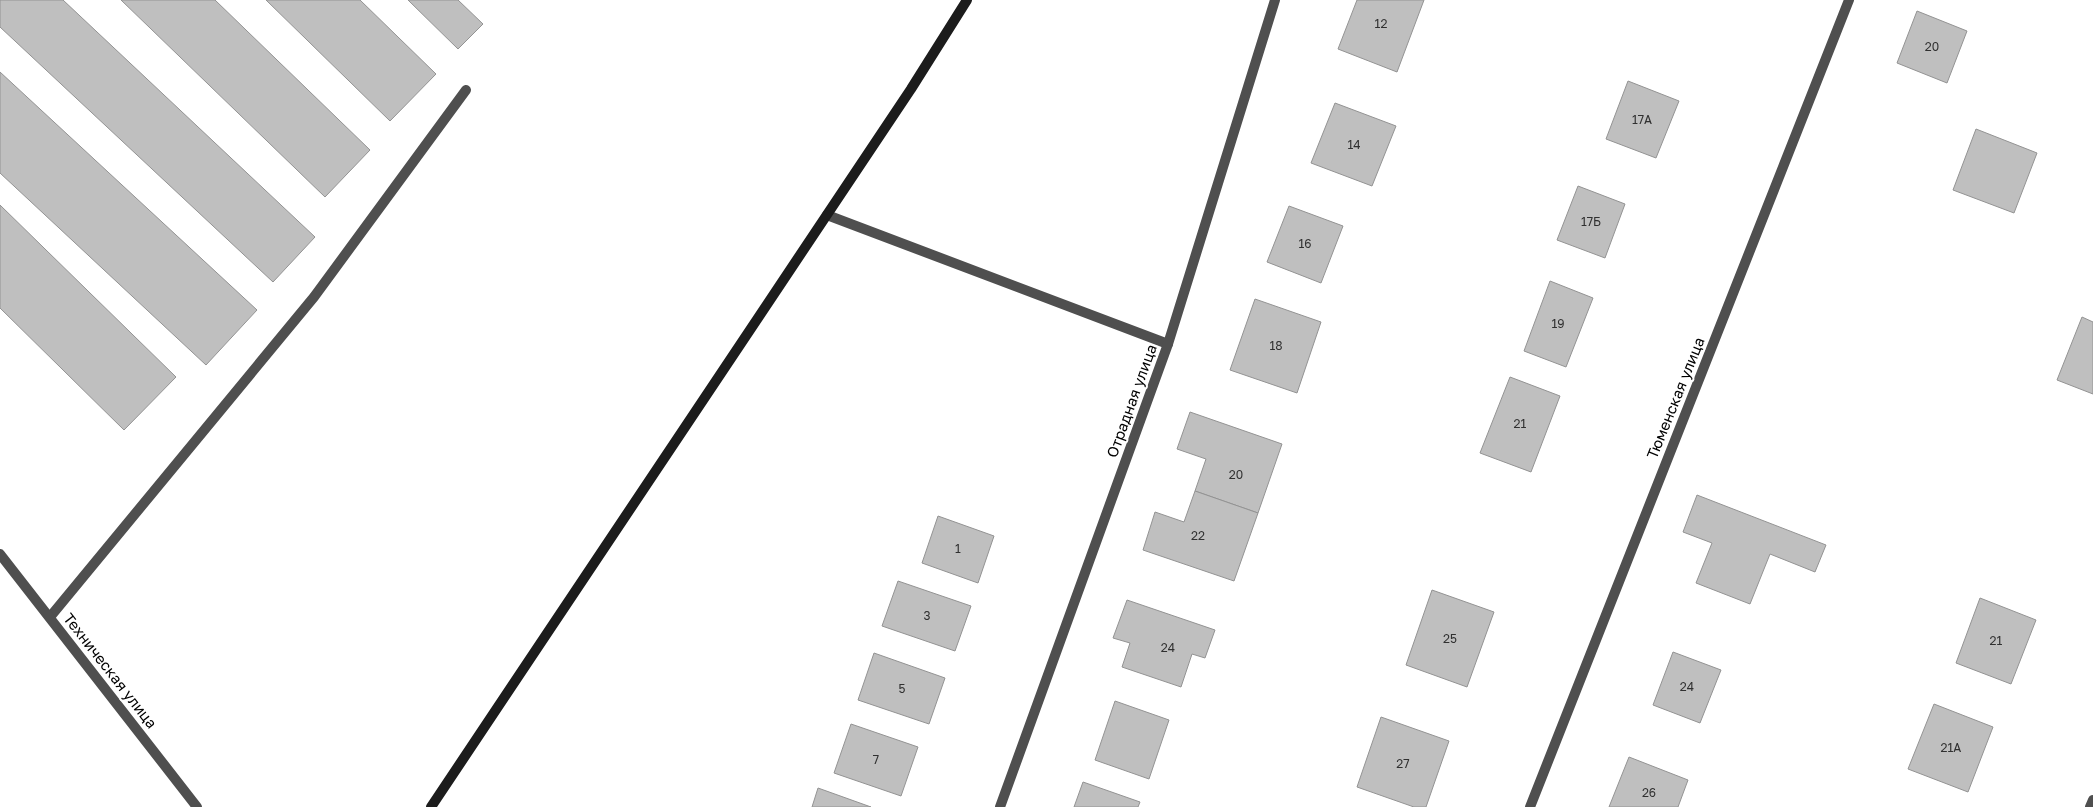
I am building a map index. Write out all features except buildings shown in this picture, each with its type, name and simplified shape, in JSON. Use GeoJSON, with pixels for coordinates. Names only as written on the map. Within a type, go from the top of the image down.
{"type":"FeatureCollection","features":[{"type":"Feature","properties":{"kind":"main road"},"geometry":{"type":"LineString","coordinates":[[431,807],[911,89],[967,0]]}},
{"type":"Feature","properties":{"kind":"street","name":"Отрадная улица"},"geometry":{"type":"LineString","coordinates":[[1000,807],[1168,344],[1276,0]]}},
{"type":"Feature","properties":{"kind":"street","name":"Тюменская улица"},"geometry":{"type":"LineString","coordinates":[[1530,807],[1849,0]]}},
{"type":"Feature","properties":{"kind":"street"},"geometry":{"type":"LineString","coordinates":[[50,618],[314,297],[466,90]]}},
{"type":"Feature","properties":{"kind":"street"},"geometry":{"type":"LineString","coordinates":[[827,215],[1168,344]]}},
{"type":"Feature","properties":{"kind":"street","name":"Техническая улица"},"geometry":{"type":"LineString","coordinates":[[0,554],[197,807]]}},
{"type":"Feature","properties":{"kind":"street"},"geometry":{"type":"LineString","coordinates":[[2090,807],[2093,800]]}}]}
